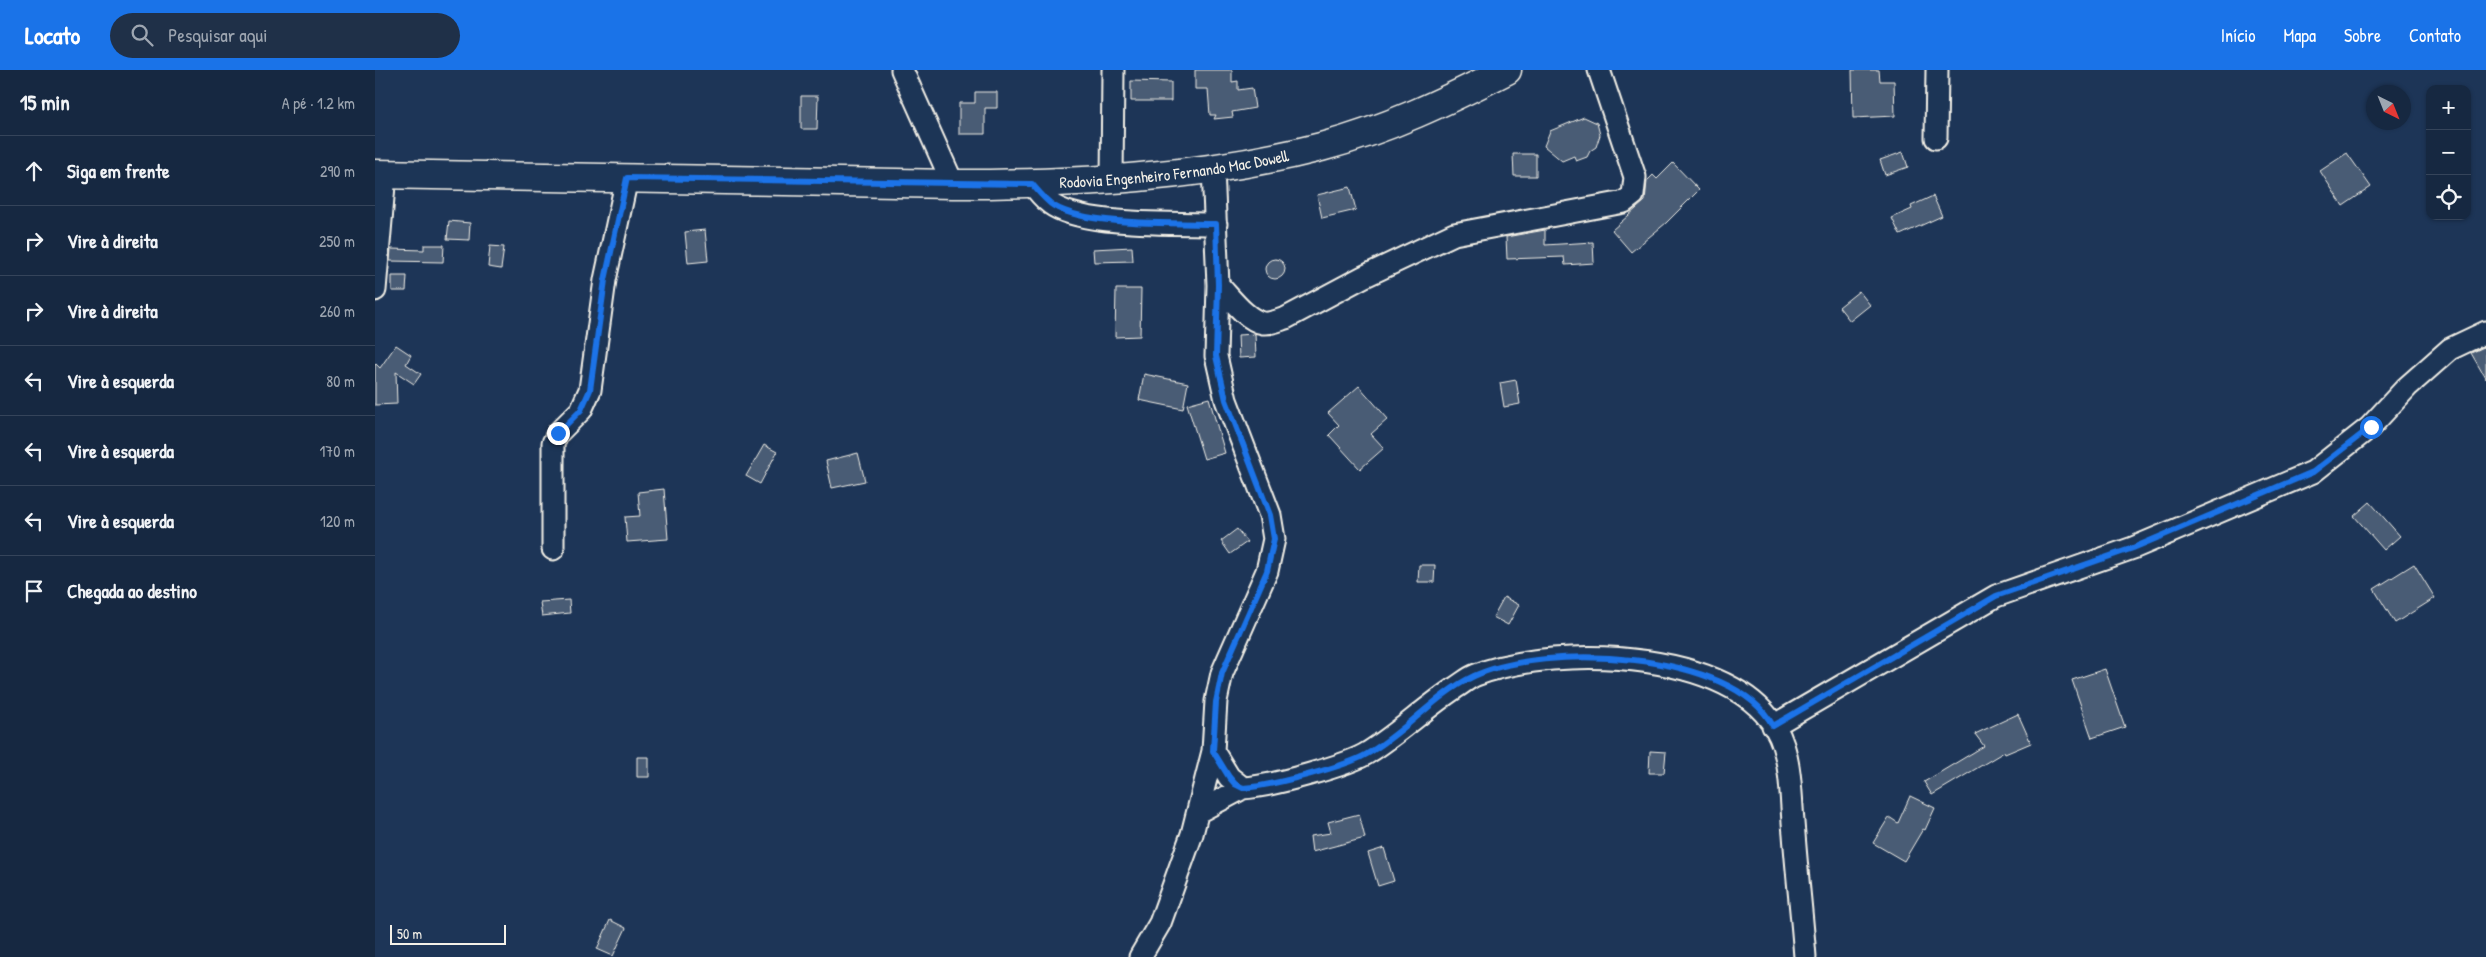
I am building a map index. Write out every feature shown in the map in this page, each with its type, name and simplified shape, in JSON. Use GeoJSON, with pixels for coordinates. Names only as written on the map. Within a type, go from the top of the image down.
{"type":"FeatureCollection","features":[{"type":"Feature","properties":{"kind":"main road","name":"Rodovia Engenheiro Fernando Mac Dowell"},"geometry":{"type":"LineString","coordinates":[[380,174],[953,184],[1032,184],[1112,180],[1213,168],[1321,147],[1407,116],[1470,89],[1507,70]]}},
{"type":"Feature","properties":{"kind":"street"},"geometry":{"type":"LineString","coordinates":[[901,70],[953,184]]}},
{"type":"Feature","properties":{"kind":"street"},"geometry":{"type":"LineString","coordinates":[[1112,180],[1113,70]]}},
{"type":"Feature","properties":{"kind":"street"},"geometry":{"type":"LineString","coordinates":[[1218,285],[1251,317],[1263,323],[1273,322],[1286,318],[1363,277],[1453,234],[1624,202],[1633,195],[1635,177],[1599,70]]}},
{"type":"Feature","properties":{"kind":"street"},"geometry":{"type":"LineString","coordinates":[[1936,138],[1937,70]]}},
{"type":"Feature","properties":{"kind":"street"},"geometry":{"type":"LineString","coordinates":[[1141,957],[1160,922],[1198,812],[1213,751],[1216,702],[1222,673],[1267,571],[1274,539],[1270,515],[1226,400],[1216,356],[1218,285],[1213,168]]}},
{"type":"Feature","properties":{"kind":"street"},"geometry":{"type":"LineString","coordinates":[[375,290],[380,174]]}},
{"type":"Feature","properties":{"kind":"street"},"geometry":{"type":"LineString","coordinates":[[553,549],[553,443],[558,433],[581,410],[590,390],[605,280],[627,178]]}},
{"type":"Feature","properties":{"kind":"street"},"geometry":{"type":"LineString","coordinates":[[1032,184],[1053,205],[1068,212],[1125,222],[1216,224]]}},
{"type":"Feature","properties":{"kind":"street"},"geometry":{"type":"LineString","coordinates":[[1773,726],[1996,596],[2133,548],[2313,472],[2371,427],[2407,387],[2450,349],[2486,332]]}},
{"type":"Feature","properties":{"kind":"street"},"geometry":{"type":"LineString","coordinates":[[1198,812],[1243,788],[1347,763],[1367,754],[1438,699],[1475,676],[1532,660],[1577,657],[1637,660],[1681,668],[1724,683],[1755,701],[1768,716],[1783,744],[1789,777],[1805,957]]}},
{"type":"Feature","properties":{"kind":"street"},"geometry":{"type":"LineString","coordinates":[[1213,751],[1229,777],[1235,784],[1243,788]]}},
{"type":"Feature","properties":{"kind":"building"},"geometry":{"type":"Polygon","coordinates":[[[1195,70],[1232,70],[1232,82],[1238,81],[1238,90],[1252,88],[1255,108],[1232,112],[1233,117],[1214,119],[1216,115],[1210,115],[1208,89],[1195,89],[1195,70]]]}},
{"type":"Feature","properties":{"kind":"building"},"geometry":{"type":"Polygon","coordinates":[[[1852,70],[1879,70],[1880,81],[1894,81],[1895,116],[1853,118],[1852,70]]]}},
{"type":"Feature","properties":{"kind":"building"},"geometry":{"type":"Polygon","coordinates":[[[1131,81],[1171,82],[1171,101],[1131,101],[1131,81]]]}},
{"type":"Feature","properties":{"kind":"building"},"geometry":{"type":"Polygon","coordinates":[[[975,92],[997,92],[997,108],[985,108],[985,134],[959,134],[959,103],[975,103],[975,92]]]}},
{"type":"Feature","properties":{"kind":"building"},"geometry":{"type":"Polygon","coordinates":[[[801,96],[818,96],[817,129],[801,129],[801,96]]]}},
{"type":"Feature","properties":{"kind":"building"},"geometry":{"type":"Polygon","coordinates":[[[1584,117],[1597,123],[1600,135],[1596,147],[1590,151],[1587,157],[1576,161],[1574,156],[1562,161],[1544,146],[1550,131],[1584,117]]]}},
{"type":"Feature","properties":{"kind":"building"},"geometry":{"type":"Polygon","coordinates":[[[1903,152],[1908,167],[1885,175],[1880,160],[1903,152]]]}},
{"type":"Feature","properties":{"kind":"building"},"geometry":{"type":"Polygon","coordinates":[[[2347,153],[2371,187],[2343,206],[2320,171],[2347,153]]]}},
{"type":"Feature","properties":{"kind":"building"},"geometry":{"type":"Polygon","coordinates":[[[1513,154],[1536,154],[1536,176],[1514,176],[1513,154]]]}},
{"type":"Feature","properties":{"kind":"building"},"geometry":{"type":"Polygon","coordinates":[[[1673,163],[1699,190],[1666,223],[1631,252],[1612,230],[1645,201],[1647,181],[1653,175],[1657,179],[1673,163]]]}},
{"type":"Feature","properties":{"kind":"building"},"geometry":{"type":"Polygon","coordinates":[[[1350,187],[1356,210],[1322,218],[1317,195],[1350,187]]]}},
{"type":"Feature","properties":{"kind":"building"},"geometry":{"type":"Polygon","coordinates":[[[1933,196],[1942,216],[1900,235],[1892,218],[1912,209],[1911,206],[1933,196]]]}},
{"type":"Feature","properties":{"kind":"building"},"geometry":{"type":"Polygon","coordinates":[[[449,221],[470,223],[469,240],[447,239],[449,221]]]}},
{"type":"Feature","properties":{"kind":"building"},"geometry":{"type":"Polygon","coordinates":[[[705,230],[708,261],[688,263],[685,232],[705,230]]]}},
{"type":"Feature","properties":{"kind":"building"},"geometry":{"type":"Polygon","coordinates":[[[1545,230],[1545,245],[1593,242],[1594,263],[1565,265],[1564,257],[1507,259],[1506,237],[1545,230]]]}},
{"type":"Feature","properties":{"kind":"building"},"geometry":{"type":"Polygon","coordinates":[[[424,245],[444,245],[443,262],[390,261],[391,249],[424,250],[424,245]]]}},
{"type":"Feature","properties":{"kind":"building"},"geometry":{"type":"Polygon","coordinates":[[[490,246],[504,247],[501,269],[488,267],[490,246]]]}},
{"type":"Feature","properties":{"kind":"building"},"geometry":{"type":"Polygon","coordinates":[[[1132,247],[1133,261],[1094,262],[1093,249],[1132,247]]]}},
{"type":"Feature","properties":{"kind":"building"},"geometry":{"type":"Polygon","coordinates":[[[1275,259],[1282,262],[1285,269],[1282,276],[1275,279],[1268,276],[1265,269],[1268,262],[1275,259]]]}},
{"type":"Feature","properties":{"kind":"building"},"geometry":{"type":"Polygon","coordinates":[[[392,276],[407,276],[406,291],[392,291],[392,276]]]}},
{"type":"Feature","properties":{"kind":"building"},"geometry":{"type":"Polygon","coordinates":[[[1116,289],[1141,289],[1140,336],[1115,337],[1116,289]]]}},
{"type":"Feature","properties":{"kind":"building"},"geometry":{"type":"Polygon","coordinates":[[[1859,291],[1870,305],[1850,321],[1839,307],[1859,291]]]}},
{"type":"Feature","properties":{"kind":"building"},"geometry":{"type":"Polygon","coordinates":[[[1255,334],[1256,357],[1239,358],[1238,335],[1255,334]]]}},
{"type":"Feature","properties":{"kind":"building"},"geometry":{"type":"Polygon","coordinates":[[[396,345],[411,355],[406,364],[421,374],[414,384],[396,372],[397,404],[375,405],[375,363],[380,368],[396,345]]]}},
{"type":"Feature","properties":{"kind":"building"},"geometry":{"type":"Polygon","coordinates":[[[2486,346],[2486,379],[2471,353],[2486,346]]]}},
{"type":"Feature","properties":{"kind":"building"},"geometry":{"type":"Polygon","coordinates":[[[1144,374],[1188,383],[1183,409],[1139,400],[1144,374]]]}},
{"type":"Feature","properties":{"kind":"building"},"geometry":{"type":"Polygon","coordinates":[[[1516,380],[1520,404],[1504,407],[1500,383],[1516,380]]]}},
{"type":"Feature","properties":{"kind":"building"},"geometry":{"type":"Polygon","coordinates":[[[1359,386],[1388,419],[1371,434],[1384,448],[1360,469],[1329,435],[1339,425],[1328,413],[1359,386]]]}},
{"type":"Feature","properties":{"kind":"building"},"geometry":{"type":"Polygon","coordinates":[[[1209,398],[1225,453],[1204,459],[1187,404],[1209,398]]]}},
{"type":"Feature","properties":{"kind":"building"},"geometry":{"type":"Polygon","coordinates":[[[764,445],[777,452],[760,484],[746,476],[764,445]]]}},
{"type":"Feature","properties":{"kind":"building"},"geometry":{"type":"Polygon","coordinates":[[[858,453],[865,481],[832,488],[826,461],[858,453]]]}},
{"type":"Feature","properties":{"kind":"building"},"geometry":{"type":"Polygon","coordinates":[[[664,489],[668,539],[627,542],[625,517],[640,516],[638,492],[664,489]]]}},
{"type":"Feature","properties":{"kind":"building"},"geometry":{"type":"Polygon","coordinates":[[[2370,502],[2400,536],[2384,550],[2354,516],[2370,502]]]}},
{"type":"Feature","properties":{"kind":"building"},"geometry":{"type":"Polygon","coordinates":[[[1237,529],[1247,542],[1230,554],[1221,541],[1237,529]]]}},
{"type":"Feature","properties":{"kind":"building"},"geometry":{"type":"Polygon","coordinates":[[[2414,564],[2435,598],[2395,623],[2374,589],[2414,564]]]}},
{"type":"Feature","properties":{"kind":"building"},"geometry":{"type":"Polygon","coordinates":[[[1419,565],[1435,565],[1434,582],[1418,582],[1419,565]]]}},
{"type":"Feature","properties":{"kind":"building"},"geometry":{"type":"Polygon","coordinates":[[[1504,597],[1519,605],[1508,625],[1493,617],[1504,597]]]}},
{"type":"Feature","properties":{"kind":"building"},"geometry":{"type":"Polygon","coordinates":[[[569,600],[570,613],[542,616],[540,602],[569,600]]]}},
{"type":"Feature","properties":{"kind":"building"},"geometry":{"type":"Polygon","coordinates":[[[2105,669],[2125,727],[2092,738],[2072,680],[2105,669]]]}},
{"type":"Feature","properties":{"kind":"building"},"geometry":{"type":"Polygon","coordinates":[[[2018,714],[2031,743],[2005,754],[2004,752],[1932,795],[1924,782],[1984,746],[1975,734],[2018,714]]]}},
{"type":"Feature","properties":{"kind":"building"},"geometry":{"type":"Polygon","coordinates":[[[1650,751],[1666,752],[1664,773],[1649,773],[1650,751]]]}},
{"type":"Feature","properties":{"kind":"building"},"geometry":{"type":"Polygon","coordinates":[[[637,757],[649,757],[649,777],[637,777],[637,757]]]}},
{"type":"Feature","properties":{"kind":"building"},"geometry":{"type":"Polygon","coordinates":[[[1910,796],[1935,808],[1925,830],[1923,829],[1904,861],[1873,843],[1889,817],[1898,823],[1910,796]]]}},
{"type":"Feature","properties":{"kind":"building"},"geometry":{"type":"Polygon","coordinates":[[[1359,814],[1365,838],[1312,852],[1310,836],[1331,833],[1328,822],[1359,814]]]}},
{"type":"Feature","properties":{"kind":"building"},"geometry":{"type":"Polygon","coordinates":[[[1384,848],[1394,881],[1378,886],[1368,853],[1384,848]]]}},
{"type":"Feature","properties":{"kind":"building"},"geometry":{"type":"Polygon","coordinates":[[[610,920],[626,928],[613,956],[597,949],[610,920]]]}},
{"type":"Feature","properties":{"kind":"route"},"geometry":{"type":"LineString","coordinates":[[558,433],[581,410],[590,390],[605,280],[627,178],[1032,184],[1053,205],[1068,212],[1125,222],[1216,224],[1218,285],[1216,356],[1226,400],[1270,515],[1274,539],[1267,571],[1222,673],[1216,702],[1213,751],[1235,784],[1243,788],[1253,788],[1347,763],[1367,754],[1438,699],[1475,676],[1532,660],[1577,657],[1637,660],[1681,668],[1724,683],[1755,701],[1768,716],[1773,726],[1996,596],[2133,548],[2313,472],[2371,427]]}}]}
